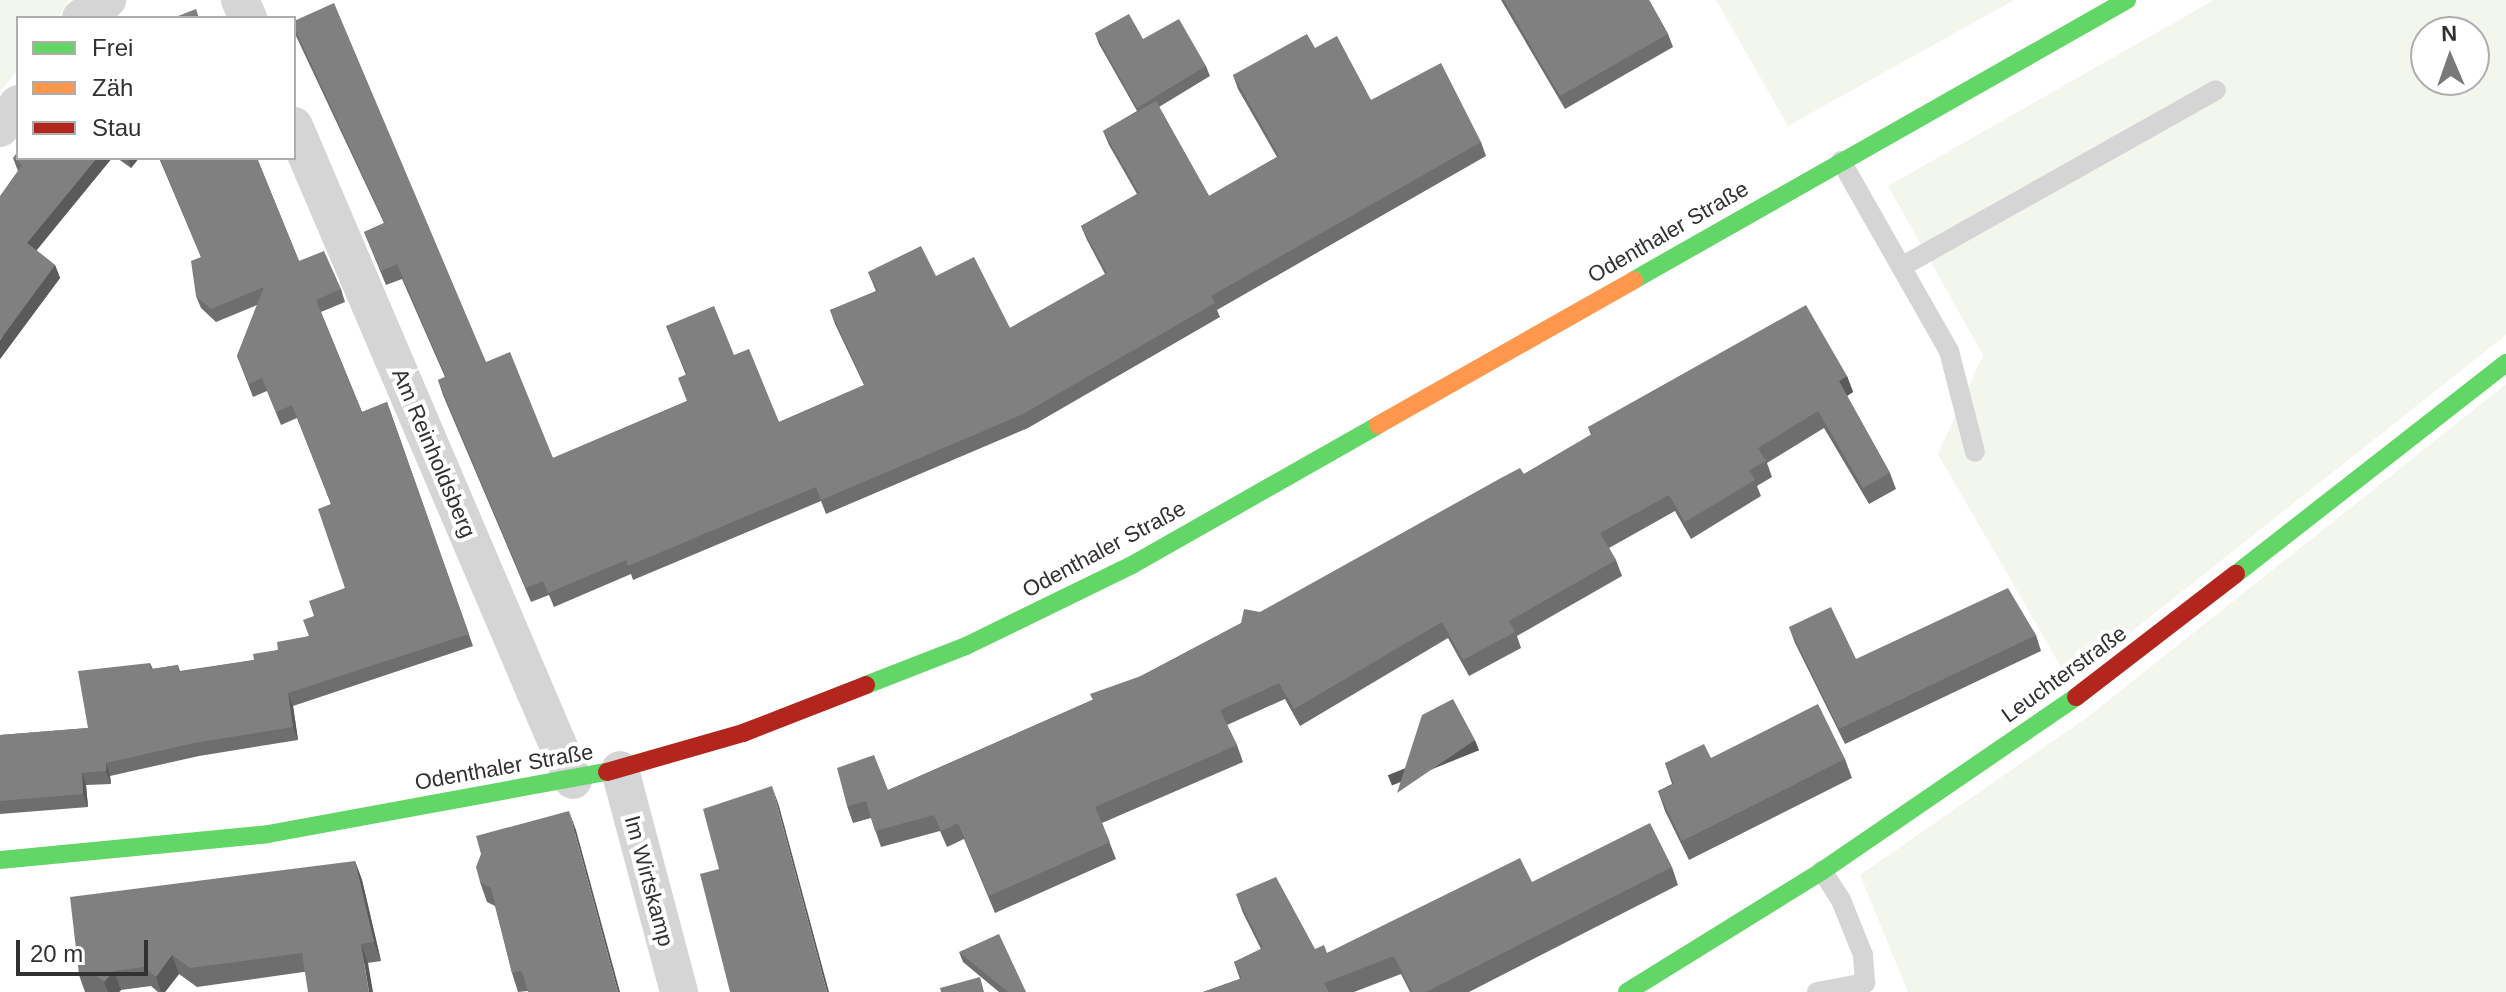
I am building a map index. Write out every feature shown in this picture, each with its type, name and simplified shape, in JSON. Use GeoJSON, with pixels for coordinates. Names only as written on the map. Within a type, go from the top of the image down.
{"type":"FeatureCollection","features":[{"type":"Feature","properties":{"kind":"main road","name":"Odenthaler Straße"},"geometry":{"type":"LineString","coordinates":[[0,860],[268,834],[620,770],[743,733],[966,646],[1132,565],[2127,0]]}},
{"type":"Feature","properties":{"kind":"main road","name":"Leuchterstraße"},"geometry":{"type":"LineString","coordinates":[[1627,992],[1822,871],[2102,679],[2506,363]]}},
{"type":"Feature","properties":{"kind":"street"},"geometry":{"type":"LineString","coordinates":[[84,16],[107,0]]}},
{"type":"Feature","properties":{"kind":"street"},"geometry":{"type":"LineString","coordinates":[[0,128],[16,107]]}},
{"type":"Feature","properties":{"kind":"street","name":"Am Reinholdsberg"},"geometry":{"type":"LineString","coordinates":[[296,131],[573,780]]}},
{"type":"Feature","properties":{"kind":"street","name":"Im Wirtskamp"},"geometry":{"type":"LineString","coordinates":[[620,770],[679,992]]}},
{"type":"Feature","properties":{"kind":"lane"},"geometry":{"type":"LineString","coordinates":[[1901,267],[2216,90]]}},
{"type":"Feature","properties":{"kind":"lane"},"geometry":{"type":"LineString","coordinates":[[1841,161],[1949,351],[1975,452]]}},
{"type":"Feature","properties":{"kind":"lane"},"geometry":{"type":"LineString","coordinates":[[1817,992],[1865,983],[1863,955],[1841,900],[1822,871]]}},
{"type":"Feature","properties":{"kind":"shaded area"},"geometry":{"type":"Polygon","coordinates":[[[0,0],[70,0],[58,16],[16,16],[16,72],[0,92],[0,0]]]}},
{"type":"Feature","properties":{"kind":"shaded area"},"geometry":{"type":"Polygon","coordinates":[[[1716,0],[2014,0],[1788,126],[1716,0]]]}},
{"type":"Feature","properties":{"kind":"shaded area"},"geometry":{"type":"Polygon","coordinates":[[[2214,0],[2506,0],[2506,335],[2069,681],[1938,454],[1983,355],[1888,186],[2214,0]]]}},
{"type":"Feature","properties":{"kind":"shaded area"},"geometry":{"type":"Polygon","coordinates":[[[2506,384],[2506,992],[1908,992],[1860,875],[2089,716],[2506,384]]]}},
{"type":"Feature","properties":{"kind":"building"},"geometry":{"type":"Polygon","coordinates":[[[1504,0],[1649,0],[1668,34],[1560,96],[1504,0]]]}},
{"type":"Feature","properties":{"kind":"building"},"geometry":{"type":"Polygon","coordinates":[[[334,3],[486,362],[510,352],[553,458],[687,401],[678,378],[687,374],[666,326],[714,306],[734,355],[749,349],[779,422],[865,385],[830,310],[878,291],[868,272],[921,246],[936,276],[974,257],[1010,328],[1107,273],[1081,226],[1139,193],[1103,131],[1156,101],[1209,196],[1279,156],[1233,75],[1307,34],[1315,48],[1337,36],[1371,100],[1441,63],[1481,142],[1211,296],[1215,303],[1023,414],[821,500],[816,487],[628,566],[626,560],[548,593],[543,581],[526,588],[438,380],[446,377],[397,264],[381,271],[364,232],[385,223],[296,31],[296,20],[334,3]]]}},
{"type":"Feature","properties":{"kind":"building"},"geometry":{"type":"Polygon","coordinates":[[[196,9],[198,16],[178,16],[196,9]]]}},
{"type":"Feature","properties":{"kind":"building"},"geometry":{"type":"Polygon","coordinates":[[[1129,14],[1143,39],[1179,19],[1206,66],[1137,108],[1095,33],[1129,14]]]}},
{"type":"Feature","properties":{"kind":"building"},"geometry":{"type":"Polygon","coordinates":[[[16,154],[16,160],[95,160],[27,243],[55,265],[0,340],[0,196],[22,165],[13,158],[16,154]]]}},
{"type":"Feature","properties":{"kind":"building"},"geometry":{"type":"Polygon","coordinates":[[[161,160],[258,160],[299,261],[324,251],[341,289],[316,300],[362,412],[387,402],[469,634],[288,693],[293,727],[194,743],[106,763],[106,771],[82,773],[83,794],[0,801],[0,735],[88,728],[78,671],[150,663],[151,669],[178,665],[179,672],[254,660],[253,654],[278,650],[277,642],[309,636],[303,620],[314,616],[309,601],[345,588],[318,509],[331,504],[292,405],[276,412],[262,378],[249,384],[237,356],[264,287],[211,309],[196,296],[191,261],[201,257],[161,160]]]}},
{"type":"Feature","properties":{"kind":"building"},"geometry":{"type":"Polygon","coordinates":[[[1806,305],[1847,376],[1839,381],[1890,473],[1863,488],[1818,411],[1758,448],[1766,461],[1749,470],[1755,480],[1685,522],[1669,495],[1600,533],[1616,560],[1509,621],[1515,632],[1463,660],[1442,622],[1294,709],[1279,683],[1220,710],[1237,745],[1095,807],[1110,842],[989,896],[958,823],[941,831],[934,815],[875,831],[866,801],[847,806],[837,768],[874,755],[888,790],[1093,700],[1090,694],[1141,676],[1241,623],[1244,609],[1260,612],[1520,468],[1524,474],[1592,434],[1588,427],[1806,305]]]}},
{"type":"Feature","properties":{"kind":"building"},"geometry":{"type":"Polygon","coordinates":[[[2008,588],[2036,635],[1839,729],[1789,627],[1831,607],[1856,659],[2008,588]]]}},
{"type":"Feature","properties":{"kind":"building"},"geometry":{"type":"Polygon","coordinates":[[[1453,699],[1475,740],[1397,793],[1422,715],[1453,699]]]}},
{"type":"Feature","properties":{"kind":"building"},"geometry":{"type":"Polygon","coordinates":[[[1818,704],[1845,759],[1682,841],[1658,791],[1674,784],[1665,763],[1704,744],[1711,758],[1818,704]]]}},
{"type":"Feature","properties":{"kind":"building"},"geometry":{"type":"Polygon","coordinates":[[[772,786],[827,992],[730,992],[700,874],[719,869],[703,809],[772,786]]]}},
{"type":"Feature","properties":{"kind":"building"},"geometry":{"type":"Polygon","coordinates":[[[569,811],[618,992],[528,992],[522,971],[512,973],[491,888],[480,882],[476,867],[481,854],[476,836],[569,811]]]}},
{"type":"Feature","properties":{"kind":"building"},"geometry":{"type":"Polygon","coordinates":[[[1650,823],[1672,867],[1426,992],[1412,992],[1394,956],[1324,983],[1329,992],[1203,992],[1242,978],[1234,962],[1263,948],[1236,894],[1276,877],[1315,949],[1324,945],[1327,953],[1520,858],[1532,882],[1650,823]]]}},
{"type":"Feature","properties":{"kind":"building"},"geometry":{"type":"Polygon","coordinates":[[[355,861],[374,942],[361,944],[369,992],[308,992],[302,953],[190,968],[172,955],[156,977],[144,967],[114,971],[104,982],[93,973],[79,975],[70,897],[355,861]]]}},
{"type":"Feature","properties":{"kind":"building"},"geometry":{"type":"Polygon","coordinates":[[[999,934],[1026,992],[1008,992],[959,952],[999,934]]]}},
{"type":"Feature","properties":{"kind":"building"},"geometry":{"type":"Polygon","coordinates":[[[980,977],[984,992],[941,992],[940,988],[980,977]]]}},
{"type":"Feature","properties":{"kind":"traffic: fast"},"geometry":{"type":"LineString","coordinates":[[1634,280],[2127,0]]}},
{"type":"Feature","properties":{"kind":"traffic: fast"},"geometry":{"type":"LineString","coordinates":[[2236,574],[2506,363]]}},
{"type":"Feature","properties":{"kind":"traffic: fast"},"geometry":{"type":"LineString","coordinates":[[866,685],[966,646],[1132,565],[1378,425]]}},
{"type":"Feature","properties":{"kind":"traffic: fast"},"geometry":{"type":"LineString","coordinates":[[1627,992],[1822,871],[2076,697]]}},
{"type":"Feature","properties":{"kind":"traffic: fast"},"geometry":{"type":"LineString","coordinates":[[0,860],[268,834],[607,772]]}},
{"type":"Feature","properties":{"kind":"traffic: slow"},"geometry":{"type":"LineString","coordinates":[[1378,425],[1634,280]]}},
{"type":"Feature","properties":{"kind":"traffic: jam"},"geometry":{"type":"LineString","coordinates":[[2076,697],[2236,574]]}},
{"type":"Feature","properties":{"kind":"traffic: jam"},"geometry":{"type":"LineString","coordinates":[[607,772],[743,733],[866,685]]}}]}
